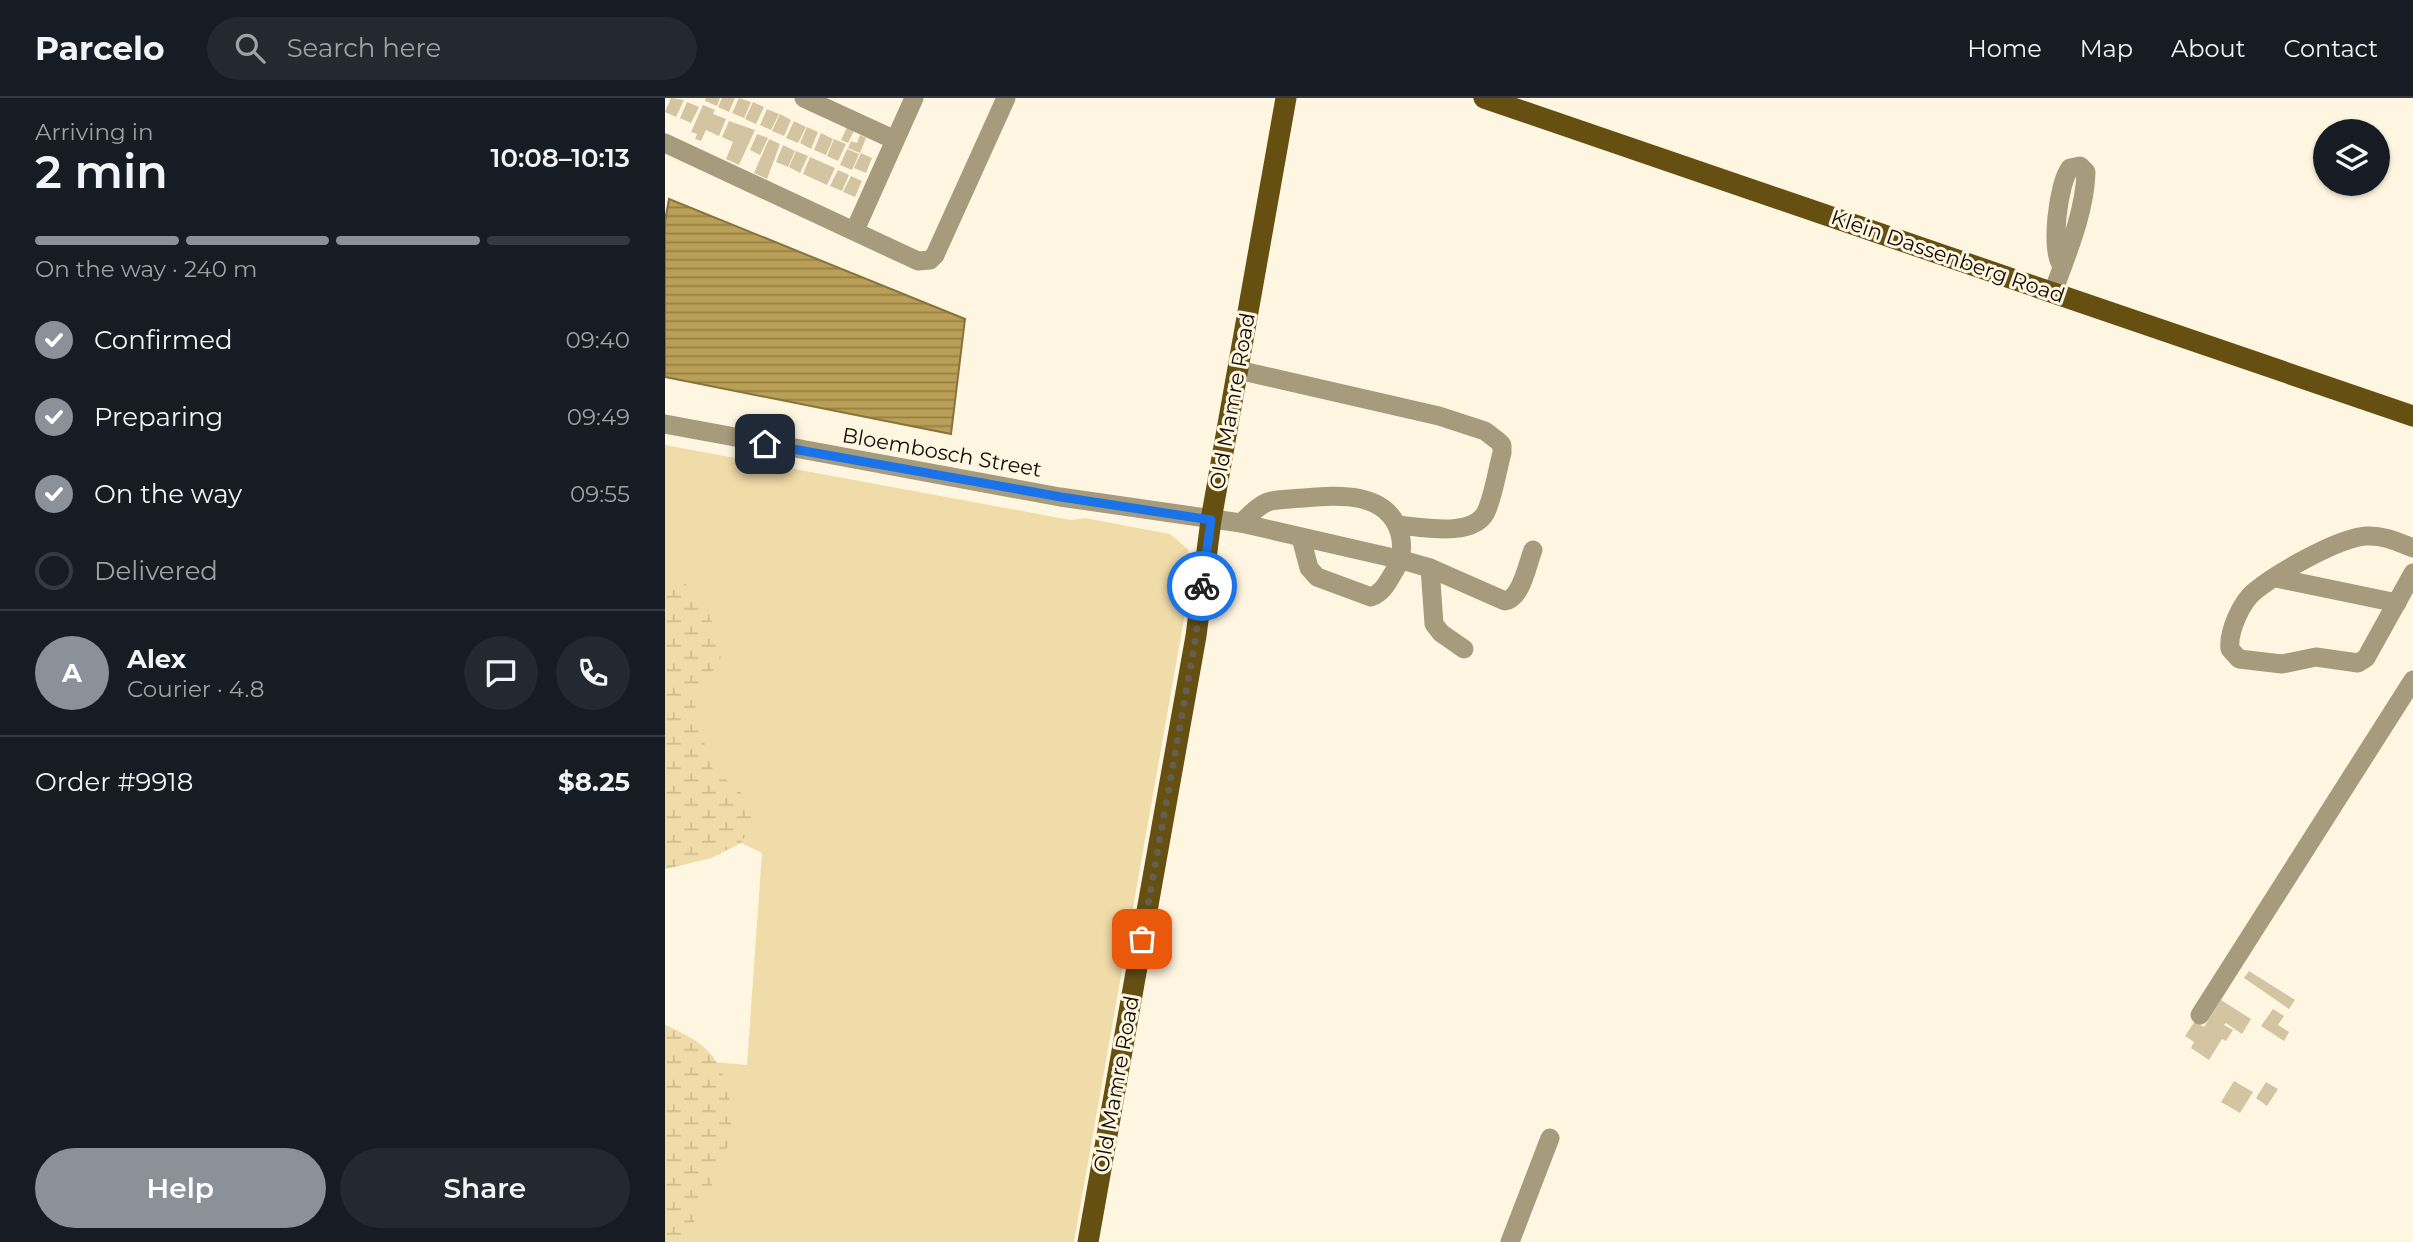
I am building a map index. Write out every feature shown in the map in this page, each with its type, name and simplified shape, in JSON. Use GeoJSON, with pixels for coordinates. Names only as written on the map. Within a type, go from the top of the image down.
{"type":"FeatureCollection","features":[{"type":"Feature","properties":{"kind":"main road","name":"Old Mamre Road"},"geometry":{"type":"LineString","coordinates":[[1088,1242],[1196,636],[1211,520],[1286,98]]}},
{"type":"Feature","properties":{"kind":"main road","name":"Klein Dassenberg Road"},"geometry":{"type":"LineString","coordinates":[[1483,98],[2413,416]]}},
{"type":"Feature","properties":{"kind":"street"},"geometry":{"type":"LineString","coordinates":[[804,98],[895,140]]}},
{"type":"Feature","properties":{"kind":"street"},"geometry":{"type":"LineString","coordinates":[[855,230],[914,98]]}},
{"type":"Feature","properties":{"kind":"street"},"geometry":{"type":"LineString","coordinates":[[665,143],[918,261],[930,260],[935,255],[1006,98]]}},
{"type":"Feature","properties":{"kind":"street"},"geometry":{"type":"LineString","coordinates":[[2053,292],[2063,266]]}},
{"type":"Feature","properties":{"kind":"street"},"geometry":{"type":"LineString","coordinates":[[1238,370],[1439,416],[1485,431],[1499,441],[1503,453],[1486,512],[1480,520],[1461,529],[1397,525]]}},
{"type":"Feature","properties":{"kind":"street","name":"Bloembosch Street"},"geometry":{"type":"LineString","coordinates":[[665,424],[1047,494],[1241,523],[1430,568],[1505,601],[1510,601],[1517,595],[1532,550]]}},
{"type":"Feature","properties":{"kind":"street"},"geometry":{"type":"LineString","coordinates":[[1241,523],[1257,509],[1271,502],[1339,495],[1360,498],[1378,505],[1397,525],[1402,560],[1383,590],[1371,597],[1317,577],[1309,568],[1301,538]]}},
{"type":"Feature","properties":{"kind":"street"},"geometry":{"type":"LineString","coordinates":[[2413,548],[2382,537],[2353,538],[2319,551],[2254,591],[2240,612],[2229,644],[2239,659],[2281,664],[2316,657],[2358,663],[2366,658],[2413,573]]}},
{"type":"Feature","properties":{"kind":"street"},"geometry":{"type":"LineString","coordinates":[[1430,568],[1434,624],[1441,633],[1464,649]]}},
{"type":"Feature","properties":{"kind":"street"},"geometry":{"type":"LineString","coordinates":[[2276,578],[2397,603]]}},
{"type":"Feature","properties":{"kind":"street"},"geometry":{"type":"LineString","coordinates":[[2200,1015],[2413,680]]}},
{"type":"Feature","properties":{"kind":"street"},"geometry":{"type":"LineString","coordinates":[[1510,1242],[1550,1138]]}},
{"type":"Feature","properties":{"kind":"green space"},"geometry":{"type":"Polygon","coordinates":[[[665,445],[1071,520],[1085,518],[1170,534],[1188,549],[1190,585],[1074,1242],[665,1242],[665,1025],[699,1045],[715,1062],[747,1065],[762,853],[741,843],[711,858],[665,869],[665,445]]]}},
{"type":"Feature","properties":{"kind":"green space"},"geometry":{"type":"Polygon","coordinates":[[[677,577],[701,597],[714,626],[722,656],[706,682],[694,711],[713,770],[739,790],[757,815],[741,843],[711,858],[665,869],[665,579],[677,577]]]}},
{"type":"Feature","properties":{"kind":"green space"},"geometry":{"type":"Polygon","coordinates":[[[665,1025],[698,1042],[714,1058],[725,1079],[731,1114],[730,1137],[714,1180],[694,1222],[675,1242],[665,1242],[665,1025]]]}},
{"type":"Feature","properties":{"kind":"shaded area"},"geometry":{"type":"Polygon","coordinates":[[[669,199],[965,319],[951,434],[665,377],[665,221],[669,199]]]}},
{"type":"Feature","properties":{"kind":"building"},"geometry":{"type":"Polygon","coordinates":[[[671,98],[684,100],[676,117],[665,112],[671,98]]]}},
{"type":"Feature","properties":{"kind":"building"},"geometry":{"type":"Polygon","coordinates":[[[706,98],[720,98],[717,106],[705,101],[706,98]]]}},
{"type":"Feature","properties":{"kind":"building"},"geometry":{"type":"Polygon","coordinates":[[[722,98],[735,98],[729,112],[718,107],[722,98]]]}},
{"type":"Feature","properties":{"kind":"building"},"geometry":{"type":"Polygon","coordinates":[[[739,98],[751,102],[744,118],[732,113],[739,98]]]}},
{"type":"Feature","properties":{"kind":"building"},"geometry":{"type":"Polygon","coordinates":[[[687,102],[699,107],[691,123],[680,118],[687,102]]]}},
{"type":"Feature","properties":{"kind":"building"},"geometry":{"type":"Polygon","coordinates":[[[753,102],[764,107],[756,124],[745,119],[753,102]]]}},
{"type":"Feature","properties":{"kind":"building"},"geometry":{"type":"Polygon","coordinates":[[[703,105],[715,110],[713,114],[726,119],[719,136],[706,130],[701,141],[695,139],[697,134],[691,132],[703,105]]]}},
{"type":"Feature","properties":{"kind":"building"},"geometry":{"type":"Polygon","coordinates":[[[767,109],[779,114],[771,130],[760,125],[767,109]]]}},
{"type":"Feature","properties":{"kind":"building"},"geometry":{"type":"Polygon","coordinates":[[[780,114],[791,120],[784,136],[772,131],[780,114]]]}},
{"type":"Feature","properties":{"kind":"building"},"geometry":{"type":"Polygon","coordinates":[[[729,121],[755,130],[739,165],[726,159],[733,142],[722,137],[729,121]]]}},
{"type":"Feature","properties":{"kind":"building"},"geometry":{"type":"Polygon","coordinates":[[[794,121],[806,127],[798,143],[786,138],[794,121]]]}},
{"type":"Feature","properties":{"kind":"building"},"geometry":{"type":"Polygon","coordinates":[[[807,127],[818,132],[811,149],[800,143],[807,127]]]}},
{"type":"Feature","properties":{"kind":"building"},"geometry":{"type":"Polygon","coordinates":[[[847,127],[854,131],[848,143],[841,140],[847,127]]]}},
{"type":"Feature","properties":{"kind":"building"},"geometry":{"type":"Polygon","coordinates":[[[821,133],[833,139],[826,155],[814,150],[821,133]]]}},
{"type":"Feature","properties":{"kind":"building"},"geometry":{"type":"Polygon","coordinates":[[[757,134],[768,138],[760,155],[750,150],[757,134]]]}},
{"type":"Feature","properties":{"kind":"building"},"geometry":{"type":"Polygon","coordinates":[[[860,135],[866,138],[860,153],[848,148],[851,141],[857,143],[860,135]]]}},
{"type":"Feature","properties":{"kind":"building"},"geometry":{"type":"Polygon","coordinates":[[[769,139],[780,144],[767,179],[754,173],[769,139]]]}},
{"type":"Feature","properties":{"kind":"building"},"geometry":{"type":"Polygon","coordinates":[[[834,139],[846,144],[838,161],[827,156],[834,139]]]}},
{"type":"Feature","properties":{"kind":"building"},"geometry":{"type":"Polygon","coordinates":[[[783,145],[795,151],[788,167],[776,162],[783,145]]]}},
{"type":"Feature","properties":{"kind":"building"},"geometry":{"type":"Polygon","coordinates":[[[847,149],[859,154],[852,170],[840,165],[847,149]]]}},
{"type":"Feature","properties":{"kind":"building"},"geometry":{"type":"Polygon","coordinates":[[[796,151],[808,156],[800,173],[789,167],[796,151]]]}},
{"type":"Feature","properties":{"kind":"building"},"geometry":{"type":"Polygon","coordinates":[[[861,153],[872,158],[866,173],[854,168],[861,153]]]}},
{"type":"Feature","properties":{"kind":"building"},"geometry":{"type":"Polygon","coordinates":[[[810,157],[835,168],[827,185],[803,174],[810,157]]]}},
{"type":"Feature","properties":{"kind":"building"},"geometry":{"type":"Polygon","coordinates":[[[838,170],[849,175],[842,191],[830,186],[838,170]]]}},
{"type":"Feature","properties":{"kind":"building"},"geometry":{"type":"Polygon","coordinates":[[[851,176],[862,181],[855,197],[843,192],[851,176]]]}},
{"type":"Feature","properties":{"kind":"building"},"geometry":{"type":"Polygon","coordinates":[[[2249,971],[2295,1000],[2289,1009],[2244,978],[2249,971]]]}},
{"type":"Feature","properties":{"kind":"building"},"geometry":{"type":"Polygon","coordinates":[[[2221,1000],[2251,1019],[2242,1034],[2226,1023],[2224,1025],[2233,1030],[2226,1041],[2222,1039],[2209,1060],[2191,1048],[2194,1042],[2185,1036],[2195,1021],[2204,1027],[2221,1000]]]}},
{"type":"Feature","properties":{"kind":"building"},"geometry":{"type":"Polygon","coordinates":[[[2273,1009],[2284,1016],[2278,1025],[2289,1032],[2284,1041],[2261,1026],[2273,1009]]]}},
{"type":"Feature","properties":{"kind":"building"},"geometry":{"type":"Polygon","coordinates":[[[2234,1081],[2253,1092],[2240,1113],[2221,1102],[2234,1081]]]}},
{"type":"Feature","properties":{"kind":"building"},"geometry":{"type":"Polygon","coordinates":[[[2266,1082],[2278,1089],[2267,1106],[2256,1098],[2266,1082]]]}},
{"type":"Feature","properties":{"kind":"way so far"},"geometry":{"type":"LineString","coordinates":[[1142,939],[1196,636],[1202,586]]}},
{"type":"Feature","properties":{"kind":"route"},"geometry":{"type":"LineString","coordinates":[[765,444],[1061,497],[1211,520],[1202,586]]}}]}
